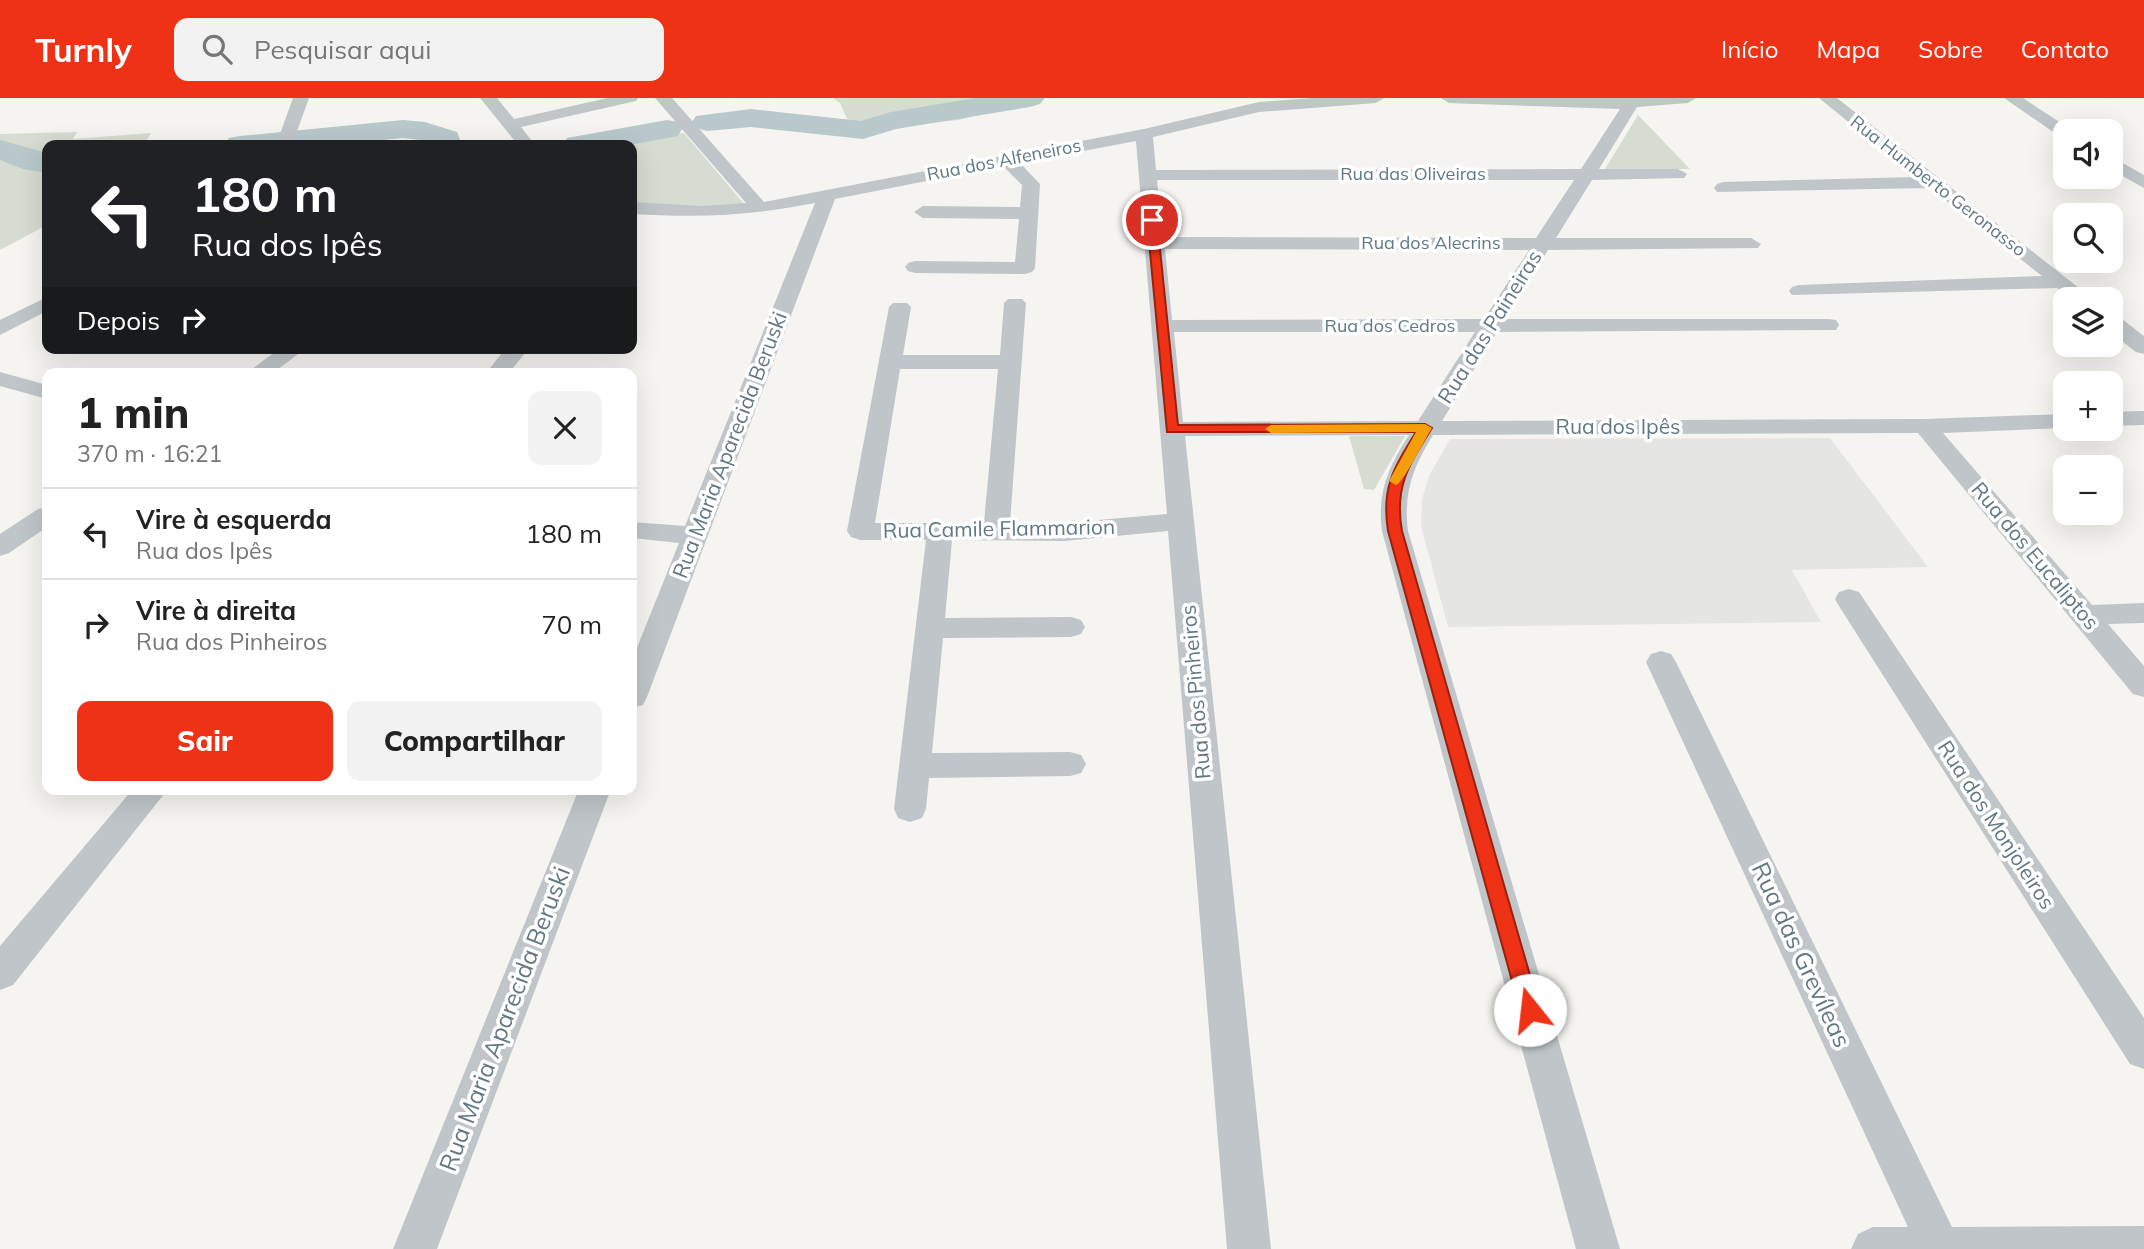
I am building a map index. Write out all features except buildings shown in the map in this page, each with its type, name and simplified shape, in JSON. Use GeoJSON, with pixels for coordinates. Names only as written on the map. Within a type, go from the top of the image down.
{"type":"FeatureCollection","features":[{"type":"Feature","properties":{"kind":"street"},"geometry":{"type":"LineString","coordinates":[[286,140],[301,98]]}},
{"type":"Feature","properties":{"kind":"street"},"geometry":{"type":"LineString","coordinates":[[488,98],[523,140]]}},
{"type":"Feature","properties":{"kind":"street"},"geometry":{"type":"LineString","coordinates":[[510,125],[630,98]]}},
{"type":"Feature","properties":{"kind":"street"},"geometry":{"type":"LineString","coordinates":[[663,98],[760,208]]}},
{"type":"Feature","properties":{"kind":"street","name":"Rua dos Alfeneiros"},"geometry":{"type":"LineString","coordinates":[[637,209],[702,212],[760,208],[1144,134],[1259,107],[1376,98]]}},
{"type":"Feature","properties":{"kind":"street"},"geometry":{"type":"LineString","coordinates":[[1449,98],[1631,104],[1688,98]]}},
{"type":"Feature","properties":{"kind":"street","name":"Rua Humberto Geronasso"},"geometry":{"type":"LineString","coordinates":[[1827,98],[2067,287]]}},
{"type":"Feature","properties":{"kind":"street"},"geometry":{"type":"LineString","coordinates":[[2012,98],[2053,124]]}},
{"type":"Feature","properties":{"kind":"street","name":"Rua das Paineiras"},"geometry":{"type":"LineString","coordinates":[[1598,1249],[1395,531],[1391,508],[1394,484],[1403,463],[1631,104]]}},
{"type":"Feature","properties":{"kind":"street","name":"Rua dos Pinheiros"},"geometry":{"type":"LineString","coordinates":[[1144,134],[1249,1249]]}},
{"type":"Feature","properties":{"kind":"street"},"geometry":{"type":"LineString","coordinates":[[915,267],[1025,268],[1031,184],[1006,159]]}},
{"type":"Feature","properties":{"kind":"street"},"geometry":{"type":"LineString","coordinates":[[2123,169],[2144,183]]}},
{"type":"Feature","properties":{"kind":"street","name":"Rua das Oliveiras"},"geometry":{"type":"LineString","coordinates":[[1148,175],[1678,174]]}},
{"type":"Feature","properties":{"kind":"street"},"geometry":{"type":"LineString","coordinates":[[1723,188],[1933,182]]}},
{"type":"Feature","properties":{"kind":"street","name":"Rua Maria Aparecida Beruski"},"geometry":{"type":"LineString","coordinates":[[637,683],[828,194]]}},
{"type":"Feature","properties":{"kind":"street"},"geometry":{"type":"LineString","coordinates":[[923,212],[1028,213]]}},
{"type":"Feature","properties":{"kind":"street","name":"Rua dos Alecrins"},"geometry":{"type":"LineString","coordinates":[[1154,243],[1751,244]]}},
{"type":"Feature","properties":{"kind":"street"},"geometry":{"type":"LineString","coordinates":[[1799,290],[2061,282]]}},
{"type":"Feature","properties":{"kind":"street"},"geometry":{"type":"LineString","coordinates":[[996,532],[1015,303]]}},
{"type":"Feature","properties":{"kind":"street"},"geometry":{"type":"LineString","coordinates":[[0,329],[42,306]]}},
{"type":"Feature","properties":{"kind":"street"},"geometry":{"type":"LineString","coordinates":[[900,307],[890,362],[1010,362]]}},
{"type":"Feature","properties":{"kind":"street","name":"Rua dos Cedros"},"geometry":{"type":"LineString","coordinates":[[1162,326],[1828,325]]}},
{"type":"Feature","properties":{"kind":"street"},"geometry":{"type":"LineString","coordinates":[[2123,331],[2144,347]]}},
{"type":"Feature","properties":{"kind":"street"},"geometry":{"type":"LineString","coordinates":[[265,368],[286,354]]}},
{"type":"Feature","properties":{"kind":"street"},"geometry":{"type":"LineString","coordinates":[[502,368],[513,354]]}},
{"type":"Feature","properties":{"kind":"street","name":"Rua Camile Flammarion"},"geometry":{"type":"LineString","coordinates":[[890,362],[860,531],[1077,531],[1180,521]]}},
{"type":"Feature","properties":{"kind":"street"},"geometry":{"type":"LineString","coordinates":[[0,379],[42,391]]}},
{"type":"Feature","properties":{"kind":"street"},"geometry":{"type":"LineString","coordinates":[[2123,419],[2144,418]]}},
{"type":"Feature","properties":{"kind":"street","name":"Rua dos Ipês"},"geometry":{"type":"LineString","coordinates":[[1172,429],[1925,426],[2053,421]]}},
{"type":"Feature","properties":{"kind":"street","name":"Rua dos Eucaliptos"},"geometry":{"type":"LineString","coordinates":[[1925,426],[2144,686]]}},
{"type":"Feature","properties":{"kind":"street"},"geometry":{"type":"LineString","coordinates":[[0,547],[42,518]]}},
{"type":"Feature","properties":{"kind":"street"},"geometry":{"type":"LineString","coordinates":[[637,530],[695,536]]}},
{"type":"Feature","properties":{"kind":"street"},"geometry":{"type":"LineString","coordinates":[[910,809],[940,532]]}},
{"type":"Feature","properties":{"kind":"street","name":"Rua dos Monjoleiros"},"geometry":{"type":"LineString","coordinates":[[1849,599],[2144,1051]]}},
{"type":"Feature","properties":{"kind":"street"},"geometry":{"type":"LineString","coordinates":[[2085,615],[2144,613]]}},
{"type":"Feature","properties":{"kind":"street"},"geometry":{"type":"LineString","coordinates":[[929,628],[1071,627]]}},
{"type":"Feature","properties":{"kind":"street","name":"Rua das Grevíleas"},"geometry":{"type":"LineString","coordinates":[[1661,662],[1940,1249]]}},
{"type":"Feature","properties":{"kind":"street"},"geometry":{"type":"LineString","coordinates":[[915,766],[1070,764]]}},
{"type":"Feature","properties":{"kind":"street"},"geometry":{"type":"LineString","coordinates":[[0,973],[147,795]]}},
{"type":"Feature","properties":{"kind":"street","name":"Rua Maria Aparecida Beruski"},"geometry":{"type":"LineString","coordinates":[[415,1249],[594,795]]}},
{"type":"Feature","properties":{"kind":"street"},"geometry":{"type":"LineString","coordinates":[[1873,1249],[2144,1248]]}},
{"type":"Feature","properties":{"kind":"shaded area"},"geometry":{"type":"Polygon","coordinates":[[[833,98],[1042,98],[959,120],[852,130],[840,103],[833,98]]]}},
{"type":"Feature","properties":{"kind":"shaded area"},"geometry":{"type":"Polygon","coordinates":[[[1638,115],[1690,169],[1605,169],[1638,115]]]}},
{"type":"Feature","properties":{"kind":"shaded area"},"geometry":{"type":"Polygon","coordinates":[[[77,132],[73,139],[151,133],[147,140],[42,140],[42,228],[0,250],[0,134],[77,132]]]}},
{"type":"Feature","properties":{"kind":"shaded area"},"geometry":{"type":"Polygon","coordinates":[[[684,133],[745,205],[673,208],[637,204],[637,141],[684,133]]]}},
{"type":"Feature","properties":{"kind":"shaded area"},"geometry":{"type":"Polygon","coordinates":[[[1349,436],[1405,436],[1374,490],[1364,489],[1349,436]]]}},
{"type":"Feature","properties":{"kind":"shaded area"},"geometry":{"type":"Polygon","coordinates":[[[1830,438],[1928,567],[1792,570],[1821,622],[1448,627],[1421,526],[1422,499],[1429,476],[1450,439],[1830,438]]]}},
{"type":"Feature","properties":{"kind":"waterway"},"geometry":{"type":"LineString","coordinates":[[707,122],[751,118],[863,130],[891,121],[1030,98]]}},
{"type":"Feature","properties":{"kind":"waterway"},"geometry":{"type":"LineString","coordinates":[[291,140],[403,129],[425,131],[446,140]]}},
{"type":"Feature","properties":{"kind":"waterway"},"geometry":{"type":"LineString","coordinates":[[606,140],[667,129]]}},
{"type":"Feature","properties":{"kind":"waterway"},"geometry":{"type":"LineString","coordinates":[[0,150],[42,163]]}},
{"type":"Feature","properties":{"kind":"slow traffic"},"geometry":{"type":"LineString","coordinates":[[1271,429],[1425,428],[1403,463],[1396,481]]}},
{"type":"Feature","properties":{"kind":"route"},"geometry":{"type":"LineString","coordinates":[[1152,220],[1172,429],[1425,428],[1403,463],[1394,484],[1391,508],[1395,531],[1530,1010]]}}]}
